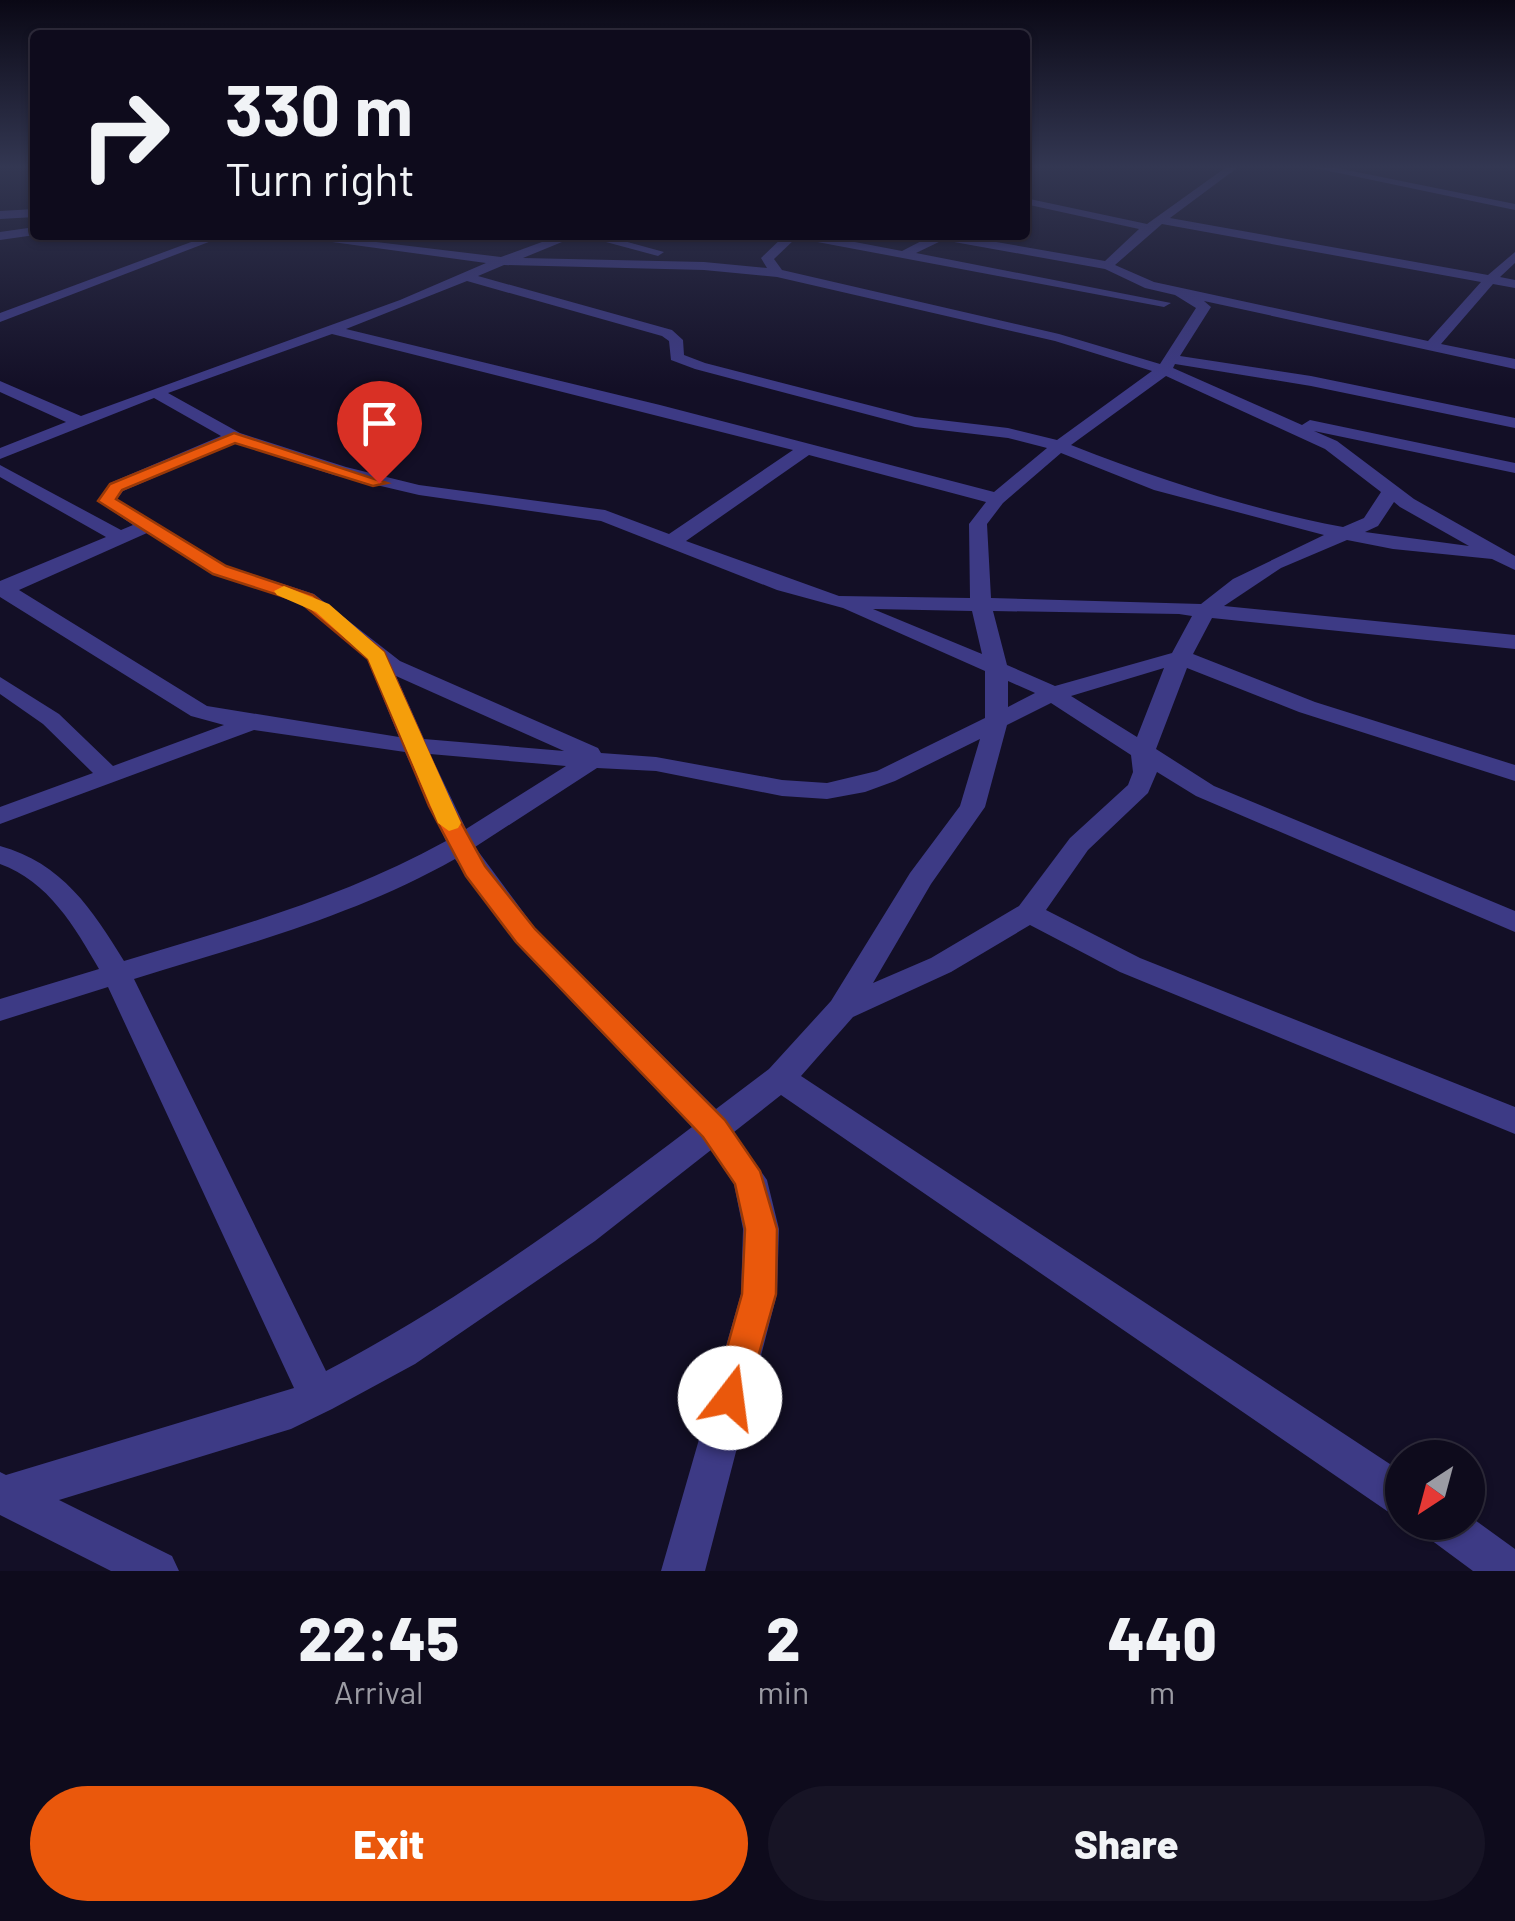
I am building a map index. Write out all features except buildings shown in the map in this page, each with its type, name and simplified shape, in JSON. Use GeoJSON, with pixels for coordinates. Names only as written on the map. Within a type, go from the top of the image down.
{"type":"FeatureCollection","features":[{"type":"Feature","properties":{"kind":"street"},"geometry":{"type":"LineString","coordinates":[[0,318],[205,241]]}},
{"type":"Feature","properties":{"kind":"street"},"geometry":{"type":"LineString","coordinates":[[338,241],[502,261],[777,273],[1168,364],[1311,381],[1515,423]]}},
{"type":"Feature","properties":{"kind":"street"},"geometry":{"type":"LineString","coordinates":[[0,454],[556,241]]}},
{"type":"Feature","properties":{"kind":"street"},"geometry":{"type":"LineString","coordinates":[[615,241],[742,269]]}},
{"type":"Feature","properties":{"kind":"street"},"geometry":{"type":"LineString","coordinates":[[777,273],[766,258],[787,241]]}},
{"type":"Feature","properties":{"kind":"street"},"geometry":{"type":"LineString","coordinates":[[829,241],[1204,310]]}},
{"type":"Feature","properties":{"kind":"street"},"geometry":{"type":"LineString","coordinates":[[903,255],[930,241]]}},
{"type":"Feature","properties":{"kind":"street"},"geometry":{"type":"LineString","coordinates":[[971,241],[1108,266],[1129,278],[1179,291],[1515,364]]}},
{"type":"Feature","properties":{"kind":"street"},"geometry":{"type":"LineString","coordinates":[[1108,266],[1128,241]]}},
{"type":"Feature","properties":{"kind":"street"},"geometry":{"type":"LineString","coordinates":[[1261,241],[1515,284]]}},
{"type":"Feature","properties":{"kind":"street"},"geometry":{"type":"LineString","coordinates":[[1432,346],[1489,279],[1515,256]]}},
{"type":"Feature","properties":{"kind":"street"},"geometry":{"type":"LineString","coordinates":[[467,277],[667,333],[676,340],[676,357],[700,366],[915,422],[1008,433],[1060,446],[1160,486],[1343,534],[1510,559]]}},
{"type":"Feature","properties":{"kind":"street"},"geometry":{"type":"LineString","coordinates":[[1179,291],[1196,300],[1204,310]]}},
{"type":"Feature","properties":{"kind":"street"},"geometry":{"type":"LineString","coordinates":[[2,1494],[291,1410],[318,1396],[402,1351],[584,1230],[780,1078],[842,1009],[920,879],[972,806],[997,720],[996,666],[981,603],[978,524],[997,499],[1168,364],[1204,310]]}},
{"type":"Feature","properties":{"kind":"street"},"geometry":{"type":"LineString","coordinates":[[332,330],[997,499]]}},
{"type":"Feature","properties":{"kind":"street"},"geometry":{"type":"LineString","coordinates":[[1168,364],[1348,455],[1390,491],[1510,559]]}},
{"type":"Feature","properties":{"kind":"street"},"geometry":{"type":"LineString","coordinates":[[0,386],[81,422]]}},
{"type":"Feature","properties":{"kind":"street"},"geometry":{"type":"LineString","coordinates":[[155,392],[234,437],[379,483],[606,516],[784,586],[838,602],[996,666],[1052,694],[1205,791],[1515,922]]}},
{"type":"Feature","properties":{"kind":"street"},"geometry":{"type":"LineString","coordinates":[[1266,416],[1515,468]]}},
{"type":"Feature","properties":{"kind":"street"},"geometry":{"type":"LineString","coordinates":[[234,437],[116,487],[107,501],[220,570],[306,598],[377,656],[600,760]]}},
{"type":"Feature","properties":{"kind":"street"},"geometry":{"type":"LineString","coordinates":[[671,542],[806,449]]}},
{"type":"Feature","properties":{"kind":"street"},"geometry":{"type":"LineString","coordinates":[[0,470],[121,538]]}},
{"type":"Feature","properties":{"kind":"street"},"geometry":{"type":"LineString","coordinates":[[842,1009],[941,965],[1029,914],[1079,844],[1138,788],[1144,772],[1143,752],[1180,657],[1206,610],[1240,583],[1274,564],[1370,522],[1381,512],[1390,491]]}},
{"type":"Feature","properties":{"kind":"street"},"geometry":{"type":"LineString","coordinates":[[1,589],[146,528]]}},
{"type":"Feature","properties":{"kind":"street"},"geometry":{"type":"LineString","coordinates":[[1,589],[199,711],[252,723],[413,746],[695,768],[782,788],[827,791],[856,787],[886,776],[1052,694],[1180,657],[1322,712],[1515,773]]}},
{"type":"Feature","properties":{"kind":"street"},"geometry":{"type":"LineString","coordinates":[[838,602],[1206,610],[1515,642]]}},
{"type":"Feature","properties":{"kind":"street"},"geometry":{"type":"LineString","coordinates":[[377,656],[413,746],[475,870],[526,935],[714,1129],[750,1180],[761,1229],[759,1294],[682,1571]]}},
{"type":"Feature","properties":{"kind":"street"},"geometry":{"type":"LineString","coordinates":[[0,684],[51,719],[109,776]]}},
{"type":"Feature","properties":{"kind":"street"},"geometry":{"type":"LineString","coordinates":[[0,816],[252,723]]}},
{"type":"Feature","properties":{"kind":"street"},"geometry":{"type":"LineString","coordinates":[[0,1010],[333,907],[391,883],[600,760]]}},
{"type":"Feature","properties":{"kind":"street"},"geometry":{"type":"LineString","coordinates":[[0,855],[38,870],[77,908],[116,974],[318,1396]]}},
{"type":"Feature","properties":{"kind":"street"},"geometry":{"type":"LineString","coordinates":[[1029,914],[1130,965],[1515,1121]]}},
{"type":"Feature","properties":{"kind":"street"},"geometry":{"type":"LineString","coordinates":[[780,1078],[1385,1485]]}},
{"type":"Feature","properties":{"kind":"street"},"geometry":{"type":"LineString","coordinates":[[2,1494],[157,1571]]}},
{"type":"Feature","properties":{"kind":"street"},"geometry":{"type":"LineString","coordinates":[[1467,1540],[1509,1571]]}},
{"type":"Feature","properties":{"kind":"slow traffic"},"geometry":{"type":"LineString","coordinates":[[284,591],[322,608],[377,656],[449,823]]}},
{"type":"Feature","properties":{"kind":"route"},"geometry":{"type":"LineString","coordinates":[[379,483],[234,437],[116,487],[107,501],[181,550],[220,570],[306,598],[377,656],[440,806],[475,870],[526,935],[714,1129],[750,1180],[761,1229],[759,1294],[730,1398]]}}]}
